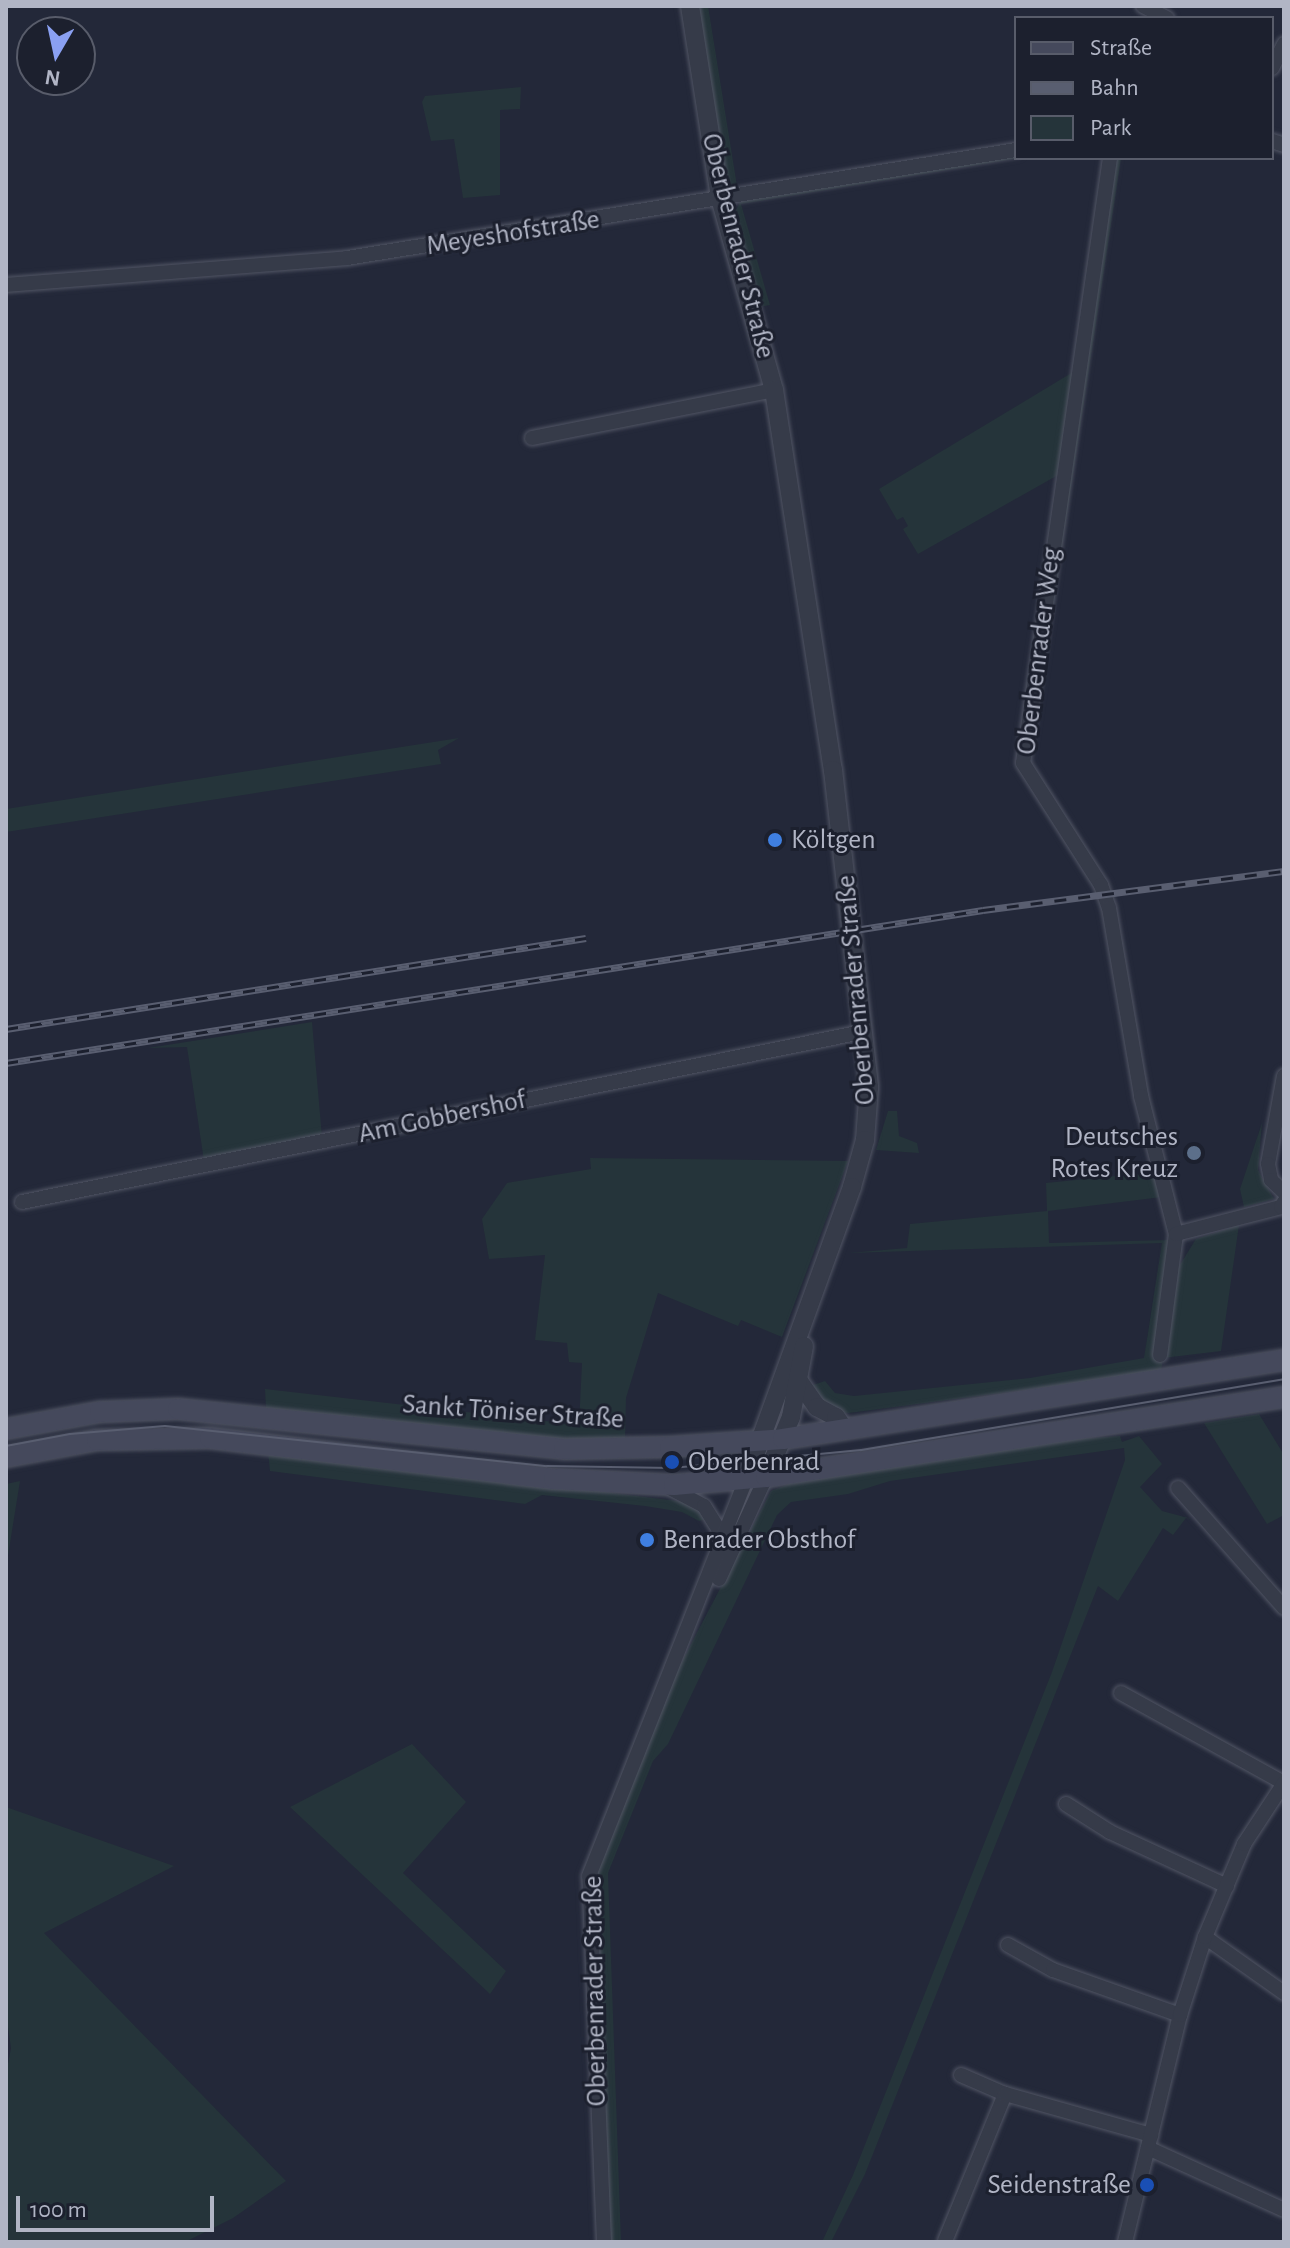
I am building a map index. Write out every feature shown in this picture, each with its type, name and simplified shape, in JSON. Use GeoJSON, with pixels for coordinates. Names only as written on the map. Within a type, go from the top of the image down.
{"type":"FeatureCollection","features":[{"type":"Feature","properties":{"kind":"main road","name":"Sankt Töniser Straße"},"geometry":{"type":"LineString","coordinates":[[6,1429],[100,1412],[178,1409],[564,1449],[760,1442],[1284,1360]]}},
{"type":"Feature","properties":{"kind":"main road","name":"Sankt Töniser Straße"},"geometry":{"type":"LineString","coordinates":[[6,1457],[97,1440],[210,1438],[554,1479],[664,1484],[756,1478],[1156,1414],[1284,1397]]}},
{"type":"Feature","properties":{"kind":"street","name":"Oberbenrader Straße"},"geometry":{"type":"LineString","coordinates":[[677,1661],[698,1626],[756,1478],[760,1442],[813,1298],[865,1140],[869,1087],[833,770],[774,390],[720,198],[690,6]]}},
{"type":"Feature","properties":{"kind":"street"},"geometry":{"type":"LineString","coordinates":[[1143,6],[1163,16]]}},
{"type":"Feature","properties":{"kind":"street"},"geometry":{"type":"LineString","coordinates":[[1274,64],[1284,44]]}},
{"type":"Feature","properties":{"kind":"street","name":"Meyeshofstraße"},"geometry":{"type":"LineString","coordinates":[[6,285],[347,258],[1014,150]]}},
{"type":"Feature","properties":{"kind":"street","name":"Oberbenrader Weg"},"geometry":{"type":"LineString","coordinates":[[1110,160],[1023,763],[1107,900],[1141,1096],[1176,1234],[1160,1355]]}},
{"type":"Feature","properties":{"kind":"street","name":"Oberbenrader Straße"},"geometry":{"type":"LineString","coordinates":[[532,438],[774,390]]}},
{"type":"Feature","properties":{"kind":"street","name":"Am Gobbershof"},"geometry":{"type":"LineString","coordinates":[[22,1202],[862,1032]]}},
{"type":"Feature","properties":{"kind":"street"},"geometry":{"type":"LineString","coordinates":[[1284,1076],[1268,1164],[1271,1180],[1284,1192]]}},
{"type":"Feature","properties":{"kind":"street"},"geometry":{"type":"LineString","coordinates":[[1176,1234],[1281,1207],[1284,1202]]}},
{"type":"Feature","properties":{"kind":"street","name":"Oberbenrader Straße"},"geometry":{"type":"LineString","coordinates":[[604,2242],[589,1876],[640,1739],[677,1661],[724,1538],[756,1478],[783,1439],[813,1298]]}},
{"type":"Feature","properties":{"kind":"street"},"geometry":{"type":"LineString","coordinates":[[798,1380],[817,1407],[836,1417],[844,1429]]}},
{"type":"Feature","properties":{"kind":"street"},"geometry":{"type":"LineString","coordinates":[[664,1484],[704,1506],[724,1538]]}},
{"type":"Feature","properties":{"kind":"street"},"geometry":{"type":"LineString","coordinates":[[1178,1488],[1284,1608]]}},
{"type":"Feature","properties":{"kind":"street"},"geometry":{"type":"LineString","coordinates":[[1121,1693],[1284,1783],[1244,1844],[1205,1937],[1180,2015],[1125,2242]]}},
{"type":"Feature","properties":{"kind":"street"},"geometry":{"type":"LineString","coordinates":[[1066,1804],[1110,1832],[1227,1886]]}},
{"type":"Feature","properties":{"kind":"street"},"geometry":{"type":"LineString","coordinates":[[1205,1937],[1284,1993]]}},
{"type":"Feature","properties":{"kind":"street"},"geometry":{"type":"LineString","coordinates":[[1008,1945],[1053,1970],[1180,2015]]}},
{"type":"Feature","properties":{"kind":"street"},"geometry":{"type":"LineString","coordinates":[[961,2075],[1005,2094],[1150,2141],[1284,2210]]}},
{"type":"Feature","properties":{"kind":"street"},"geometry":{"type":"LineString","coordinates":[[945,2241],[1005,2094]]}},
{"type":"Feature","properties":{"kind":"green space"},"geometry":{"type":"Polygon","coordinates":[[[697,6],[708,6],[737,186],[1014,144],[731,187],[723,180],[697,6]]]}},
{"type":"Feature","properties":{"kind":"green space"},"geometry":{"type":"Polygon","coordinates":[[[521,87],[520,109],[500,110],[500,195],[463,198],[454,139],[431,141],[422,102],[425,96],[521,87]]]}},
{"type":"Feature","properties":{"kind":"green space"},"geometry":{"type":"Polygon","coordinates":[[[1014,156],[1014,159],[741,204],[770,305],[759,307],[732,219],[741,200],[1014,156]]]}},
{"type":"Feature","properties":{"kind":"green space"},"geometry":{"type":"Polygon","coordinates":[[[1115,160],[1121,160],[1028,771],[1115,160]]]}},
{"type":"Feature","properties":{"kind":"green space"},"geometry":{"type":"Polygon","coordinates":[[[1073,372],[1058,475],[918,554],[903,529],[908,526],[903,517],[897,520],[879,489],[1073,372]]]}},
{"type":"Feature","properties":{"kind":"green space"},"geometry":{"type":"Polygon","coordinates":[[[459,738],[438,750],[441,764],[6,832],[6,809],[459,738]]]}},
{"type":"Feature","properties":{"kind":"green space"},"geometry":{"type":"Polygon","coordinates":[[[312,1022],[322,1137],[204,1161],[187,1047],[148,1048],[312,1022]]]}},
{"type":"Feature","properties":{"kind":"green space"},"geometry":{"type":"Polygon","coordinates":[[[888,1111],[897,1111],[899,1136],[917,1143],[919,1153],[876,1150],[888,1111]]]}},
{"type":"Feature","properties":{"kind":"green space"},"geometry":{"type":"Polygon","coordinates":[[[1262,1123],[1258,1170],[1274,1199],[1244,1207],[1240,1189],[1262,1123]]]}},
{"type":"Feature","properties":{"kind":"green space"},"geometry":{"type":"Polygon","coordinates":[[[590,1158],[848,1161],[782,1337],[741,1320],[738,1326],[658,1293],[626,1398],[625,1443],[562,1441],[266,1408],[265,1389],[579,1425],[582,1363],[569,1362],[567,1343],[535,1340],[545,1255],[489,1259],[482,1219],[507,1183],[591,1169],[590,1158]]]}},
{"type":"Feature","properties":{"kind":"green space"},"geometry":{"type":"Polygon","coordinates":[[[1156,1172],[1162,1197],[1048,1211],[1049,1243],[1169,1240],[1178,1268],[1196,1239],[1239,1225],[1221,1351],[1163,1358],[1161,1372],[849,1413],[831,1411],[810,1386],[825,1381],[835,1393],[854,1396],[1030,1378],[1144,1358],[1162,1243],[849,1253],[907,1248],[910,1224],[1047,1211],[1046,1183],[1156,1172]]]}},
{"type":"Feature","properties":{"kind":"green space"},"geometry":{"type":"Polygon","coordinates":[[[1259,1414],[1284,1455],[1284,1515],[1267,1524],[1204,1423],[1259,1414]]]}},
{"type":"Feature","properties":{"kind":"green space"},"geometry":{"type":"Polygon","coordinates":[[[1120,1436],[1122,1442],[1139,1436],[1162,1464],[1140,1487],[1162,1511],[1192,1519],[1186,1518],[1173,1535],[1163,1528],[1118,1601],[1098,1586],[865,2174],[831,2242],[822,2242],[853,2175],[1052,1672],[1125,1460],[1124,1448],[890,1481],[848,1494],[791,1502],[777,1515],[668,1744],[653,1761],[608,1873],[621,2242],[608,2242],[594,1884],[599,1859],[676,1673],[771,1491],[806,1477],[1040,1441],[1120,1436]]]}},
{"type":"Feature","properties":{"kind":"green space"},"geometry":{"type":"Polygon","coordinates":[[[268,1451],[686,1502],[709,1518],[699,1521],[682,1512],[542,1495],[525,1504],[270,1471],[268,1451]]]}},
{"type":"Feature","properties":{"kind":"green space"},"geometry":{"type":"Polygon","coordinates":[[[20,1481],[6,1568],[6,1484],[20,1481]]]}},
{"type":"Feature","properties":{"kind":"green space"},"geometry":{"type":"Polygon","coordinates":[[[412,1744],[466,1802],[403,1873],[506,1971],[490,1994],[290,1807],[412,1744]]]}},
{"type":"Feature","properties":{"kind":"green space"},"geometry":{"type":"Polygon","coordinates":[[[6,1807],[174,1866],[44,1933],[286,2181],[233,2218],[185,2242],[6,2242],[6,2074],[11,2048],[6,2013],[6,1807]]]}},
{"type":"Feature","properties":{"kind":"tram line"},"geometry":{"type":"LineString","coordinates":[[6,1446],[70,1434],[165,1426],[547,1466],[672,1468],[861,1450],[1284,1379]]}},
{"type":"Feature","properties":{"kind":"railway"},"geometry":{"type":"LineString","coordinates":[[6,1063],[983,910],[1284,871]]}},
{"type":"Feature","properties":{"kind":"railway"},"geometry":{"type":"LineString","coordinates":[[6,1029],[586,938]]}},
{"type":"Feature","properties":{"kind":"place","name":"Költgen"},"geometry":{"type":"Point","coordinates":[775,840]}},
{"type":"Feature","properties":{"kind":"place","name":"Deutsches Rotes Kreuz"},"geometry":{"type":"Point","coordinates":[1194,1153]}},
{"type":"Feature","properties":{"kind":"place","name":"Oberbenrad"},"geometry":{"type":"Point","coordinates":[672,1462]}},
{"type":"Feature","properties":{"kind":"place","name":"Benrader Obsthof"},"geometry":{"type":"Point","coordinates":[647,1540]}},
{"type":"Feature","properties":{"kind":"place","name":"Seidenstraße"},"geometry":{"type":"Point","coordinates":[1147,2185]}}]}
